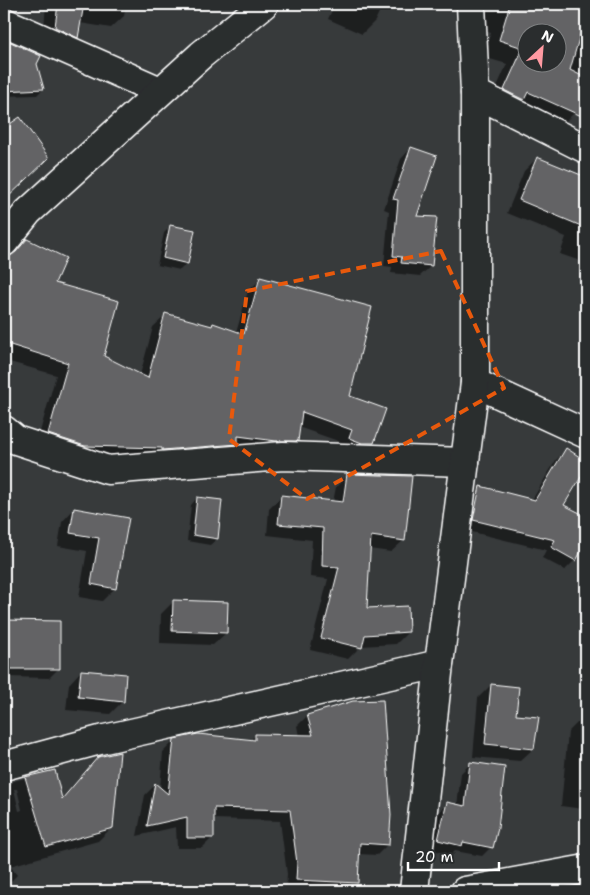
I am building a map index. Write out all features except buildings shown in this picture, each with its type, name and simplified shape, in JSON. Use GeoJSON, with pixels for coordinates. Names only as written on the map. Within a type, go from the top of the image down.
{"type":"FeatureCollection","features":[{"type":"Feature","properties":{"kind":"street"},"geometry":{"type":"LineString","coordinates":[[4,242],[28,212],[160,91],[264,4]]}},
{"type":"Feature","properties":{"kind":"street"},"geometry":{"type":"LineString","coordinates":[[414,891],[439,664],[475,383],[475,92],[471,4]]}},
{"type":"Feature","properties":{"kind":"street"},"geometry":{"type":"LineString","coordinates":[[4,22],[160,91]]}},
{"type":"Feature","properties":{"kind":"street"},"geometry":{"type":"LineString","coordinates":[[475,92],[586,149]]}},
{"type":"Feature","properties":{"kind":"street"},"geometry":{"type":"LineString","coordinates":[[475,383],[586,434]]}},
{"type":"Feature","properties":{"kind":"street"},"geometry":{"type":"LineString","coordinates":[[4,430],[16,440],[108,470],[283,456],[465,462]]}},
{"type":"Feature","properties":{"kind":"street"},"geometry":{"type":"LineString","coordinates":[[4,766],[100,740],[439,664]]}},
{"type":"Feature","properties":{"kind":"street"},"geometry":{"type":"LineString","coordinates":[[465,891],[586,869]]}},
{"type":"Feature","properties":{"kind":"highlighted area"},"geometry":{"type":"Polygon","coordinates":[[[441,251],[504,388],[307,499],[229,439],[247,291],[441,251]]]}}]}
